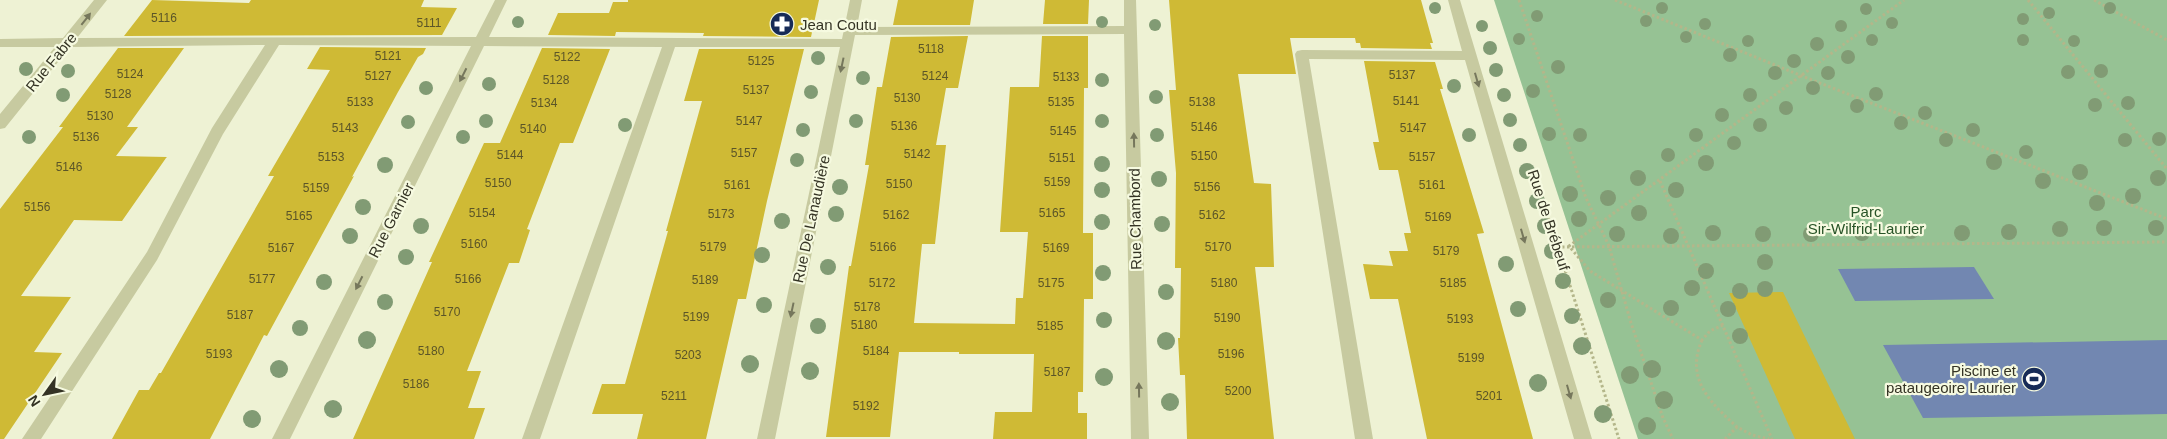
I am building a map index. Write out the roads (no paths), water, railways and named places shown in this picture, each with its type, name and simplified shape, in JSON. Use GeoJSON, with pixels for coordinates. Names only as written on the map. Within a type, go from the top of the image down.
{"type":"FeatureCollection","features":[{"type":"Feature","properties":{"kind":"street","name":"Rue Fabre"},"geometry":{"type":"LineString","coordinates":[[0,124],[101,0]]}},
{"type":"Feature","properties":{"kind":"street","name":"Rue Garnier"},"geometry":{"type":"LineString","coordinates":[[281,439],[501,0]]}},
{"type":"Feature","properties":{"kind":"street","name":"Rue De Lanaudière"},"geometry":{"type":"LineString","coordinates":[[766,439],[856,0]]}},
{"type":"Feature","properties":{"kind":"street","name":"Rue Chambord"},"geometry":{"type":"LineString","coordinates":[[1130,0],[1140,439]]}},
{"type":"Feature","properties":{"kind":"street","name":"Rue de Brébeuf"},"geometry":{"type":"LineString","coordinates":[[1454,0],[1583,439]]}},
{"type":"Feature","properties":{"kind":"street"},"geometry":{"type":"LineString","coordinates":[[0,43],[110,41],[670,43],[1131,30]]}},
{"type":"Feature","properties":{"kind":"street"},"geometry":{"type":"LineString","coordinates":[[31,439],[152,256],[217,132],[275,41]]}},
{"type":"Feature","properties":{"kind":"street"},"geometry":{"type":"LineString","coordinates":[[531,439],[670,43]]}},
{"type":"Feature","properties":{"kind":"street"},"geometry":{"type":"LineString","coordinates":[[1364,439],[1302,54],[1470,56]]}},
{"type":"Feature","properties":{"kind":"water"},"geometry":{"type":"Polygon","coordinates":[[[1974,267],[1994,299],[1855,301],[1838,269],[1974,267]]]}},
{"type":"Feature","properties":{"kind":"water","name":"Piscine et pataugeoire Laurier"},"geometry":{"type":"Polygon","coordinates":[[[2167,340],[2167,414],[1923,418],[1883,345],[2167,340]]]}},
{"type":"Feature","properties":{"kind":"place","name":"Jean Coutu"},"geometry":{"type":"Point","coordinates":[782,24]}},
{"type":"Feature","properties":{"kind":"place","name":"Piscine et pataugeoire Laurier"},"geometry":{"type":"Point","coordinates":[2034,379]}},
{"type":"Feature","properties":{"kind":"park label","name":"Parc Sir-Wilfrid-Laurier"},"geometry":{"type":"Point","coordinates":[1866,220]}}]}
